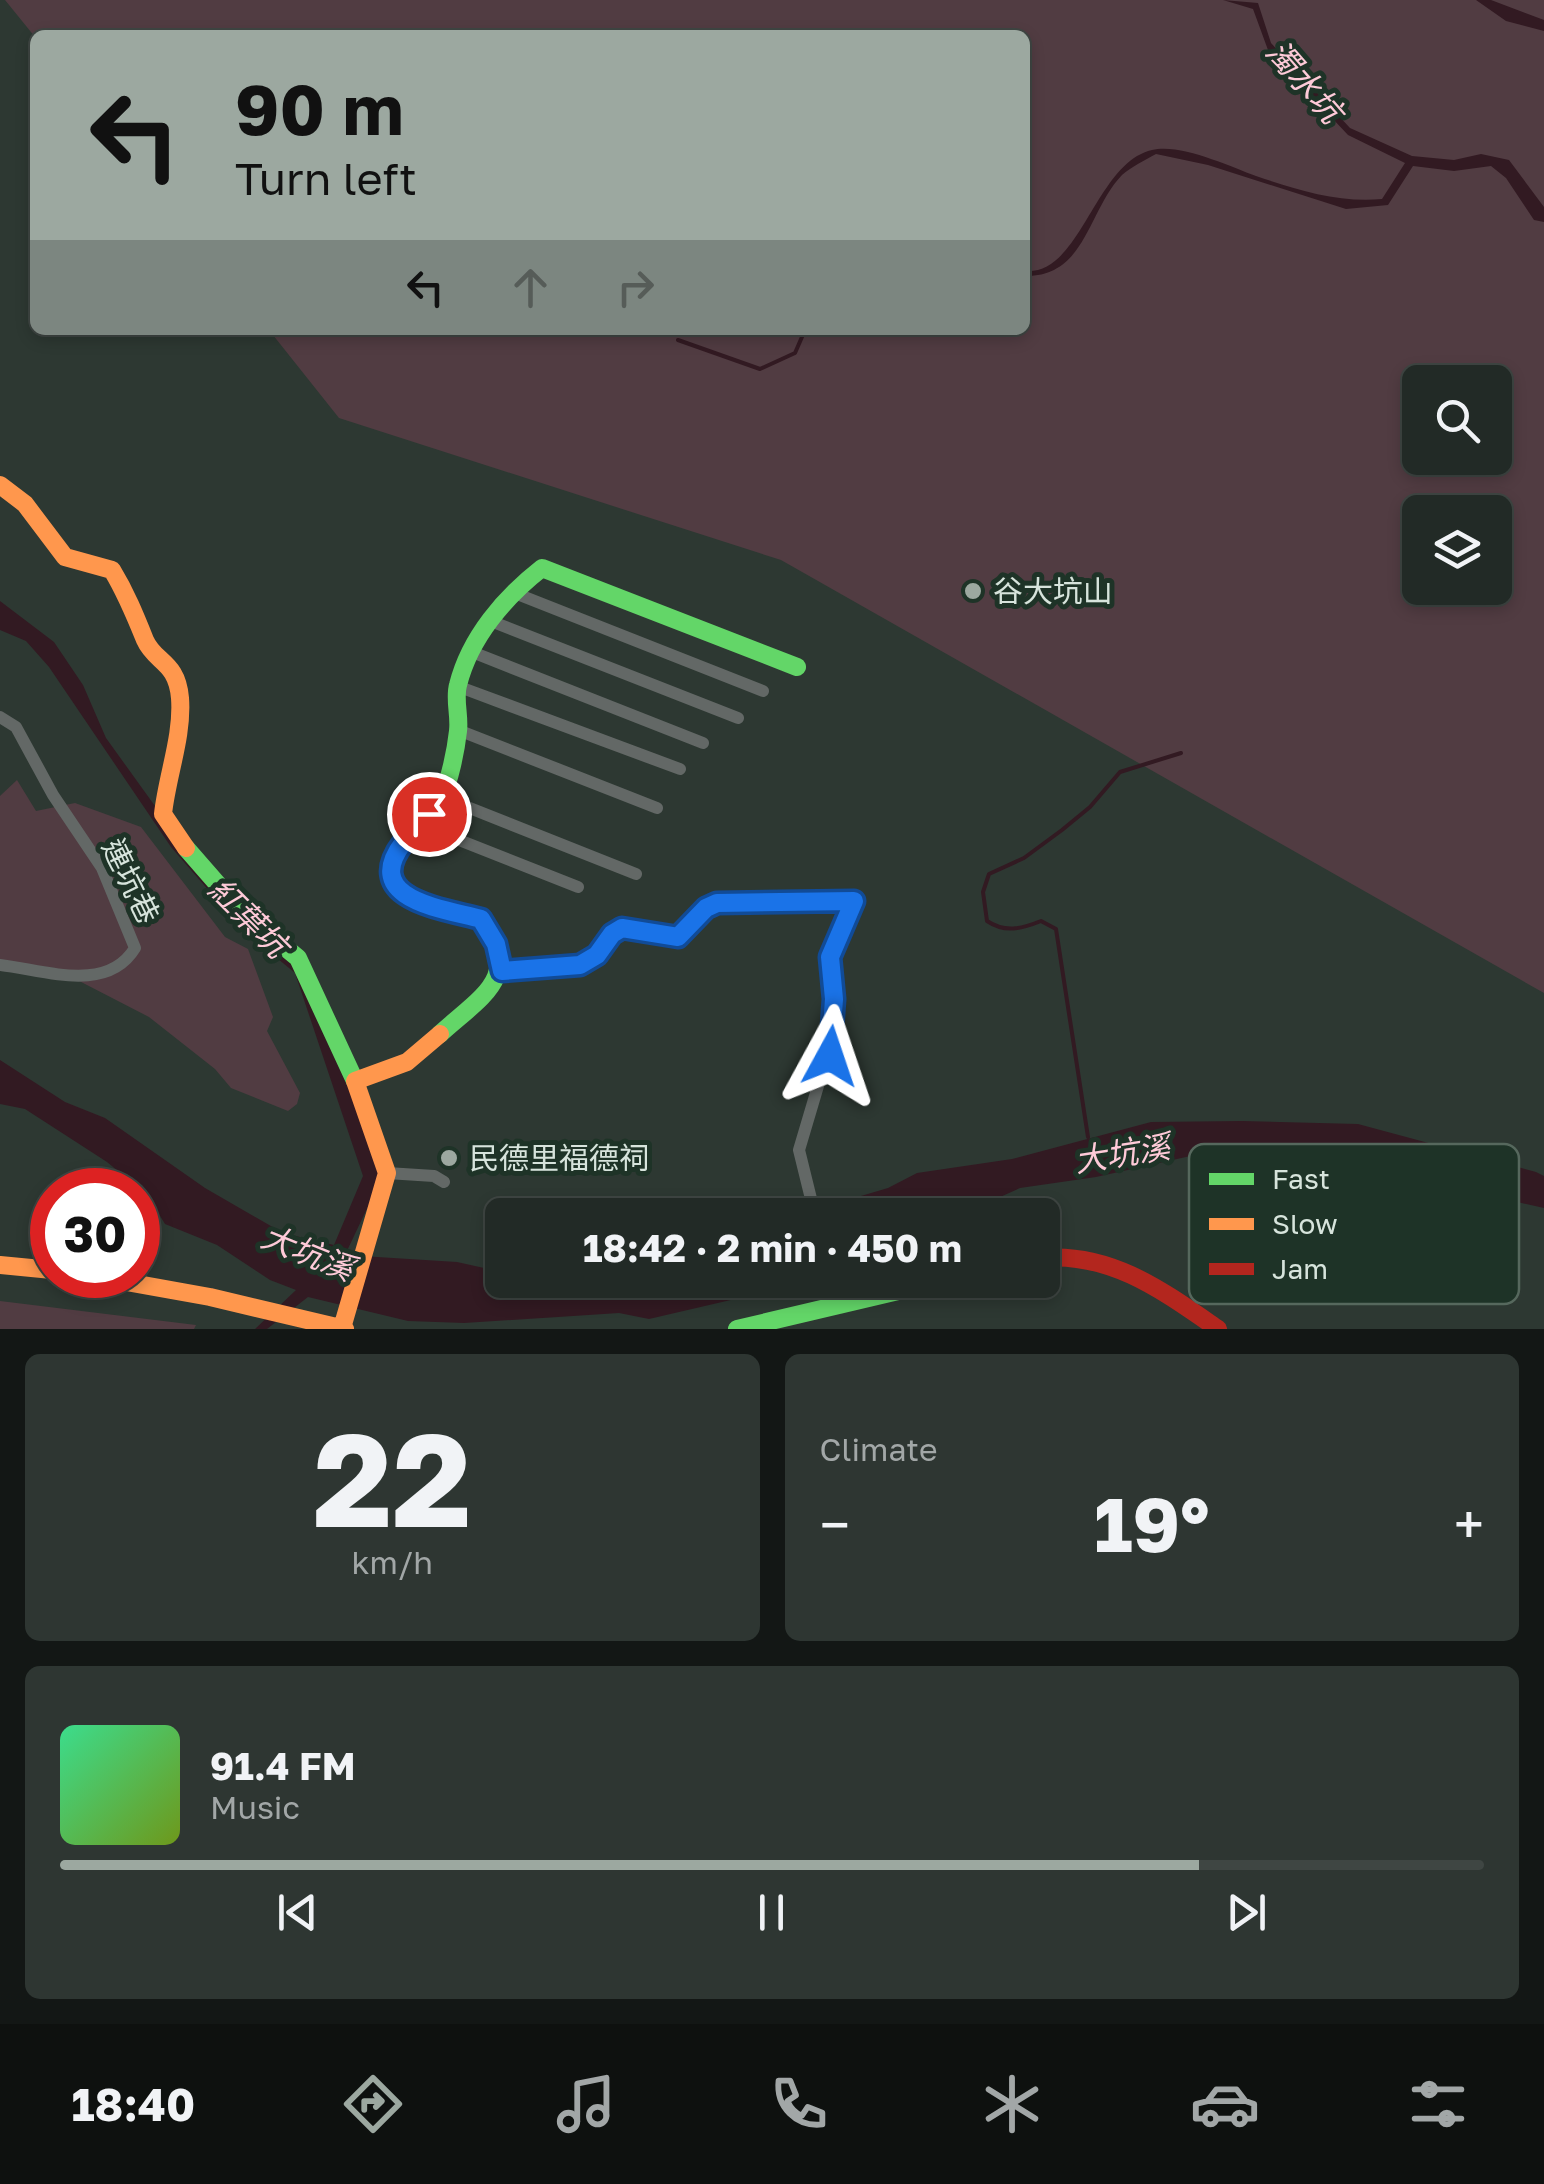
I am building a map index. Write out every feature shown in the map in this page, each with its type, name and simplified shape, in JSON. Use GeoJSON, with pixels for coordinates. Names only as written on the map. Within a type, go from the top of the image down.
{"type":"FeatureCollection","features":[{"type":"Feature","properties":{"kind":"street"},"geometry":{"type":"LineString","coordinates":[[0,486],[25,504],[60,554],[112,570],[136,610],[147,645],[163,654],[174,669],[180,704],[163,814],[194,860],[241,911],[298,958],[354,1080],[387,1173],[344,1329],[160,1290]]}},
{"type":"Feature","properties":{"kind":"street"},"geometry":{"type":"LineString","coordinates":[[354,1080],[402,1065],[427,1049],[465,1007],[496,983],[502,971],[496,944],[481,919],[406,899],[393,882],[398,852],[442,797],[458,730],[457,686],[488,620],[512,592],[542,568],[797,667]]}},
{"type":"Feature","properties":{"kind":"street"},"geometry":{"type":"LineString","coordinates":[[512,592],[763,691]]}},
{"type":"Feature","properties":{"kind":"street"},"geometry":{"type":"LineString","coordinates":[[488,620],[738,718]]}},
{"type":"Feature","properties":{"kind":"street"},"geometry":{"type":"LineString","coordinates":[[472,652],[703,743]]}},
{"type":"Feature","properties":{"kind":"street"},"geometry":{"type":"LineString","coordinates":[[457,686],[680,769]]}},
{"type":"Feature","properties":{"kind":"street","name":"連坑巷"},"geometry":{"type":"LineString","coordinates":[[0,717],[16,727],[53,796],[102,868],[135,948],[126,963],[107,974],[74,976],[0,965]]}},
{"type":"Feature","properties":{"kind":"street"},"geometry":{"type":"LineString","coordinates":[[458,730],[657,808]]}},
{"type":"Feature","properties":{"kind":"street"},"geometry":{"type":"LineString","coordinates":[[442,797],[636,874]]}},
{"type":"Feature","properties":{"kind":"street"},"geometry":{"type":"LineString","coordinates":[[421,825],[578,887]]}},
{"type":"Feature","properties":{"kind":"street"},"geometry":{"type":"LineString","coordinates":[[502,971],[580,965],[597,955],[612,934],[622,928],[678,937],[706,908],[717,903],[854,901],[830,957],[832,1044],[799,1150],[811,1198]]}},
{"type":"Feature","properties":{"kind":"street"},"geometry":{"type":"LineString","coordinates":[[387,1173],[434,1176],[444,1182]]}},
{"type":"Feature","properties":{"kind":"street"},"geometry":{"type":"LineString","coordinates":[[1060,1259],[1101,1261],[1160,1289],[1218,1329]]}},
{"type":"Feature","properties":{"kind":"street"},"geometry":{"type":"LineString","coordinates":[[0,1265],[30,1268]]}},
{"type":"Feature","properties":{"kind":"street"},"geometry":{"type":"LineString","coordinates":[[835,1298],[836,1305]]}},
{"type":"Feature","properties":{"kind":"street"},"geometry":{"type":"LineString","coordinates":[[737,1329],[866,1298]]}},
{"type":"Feature","properties":{"kind":"shaded area"},"geometry":{"type":"Polygon","coordinates":[[[5,0],[1544,0],[1544,993],[781,560],[339,418],[273,335],[1030,335],[1030,30],[30,31],[5,0]]]}},
{"type":"Feature","properties":{"kind":"shaded area"},"geometry":{"type":"Polygon","coordinates":[[[17,780],[36,811],[75,803],[141,827],[225,937],[248,949],[273,1017],[267,1031],[300,1093],[297,1104],[288,1111],[231,1088],[215,1069],[149,1017],[54,968],[0,961],[0,796],[17,780]]]}},
{"type":"Feature","properties":{"kind":"shaded area"},"geometry":{"type":"Polygon","coordinates":[[[0,1301],[196,1325],[194,1329],[0,1329],[0,1301]]]}},
{"type":"Feature","properties":{"kind":"water","name":"濁水坑"},"geometry":{"type":"Polygon","coordinates":[[[1223,0],[1258,3],[1271,43],[1350,128],[1412,156],[1454,160],[1481,154],[1509,160],[1544,207],[1544,222],[1534,220],[1506,178],[1491,166],[1454,171],[1413,166],[1388,205],[1346,209],[1208,165],[1156,154],[1122,175],[1074,254],[1061,266],[1030,275],[1030,270],[1044,268],[1060,256],[1116,175],[1132,159],[1152,150],[1190,153],[1318,194],[1382,199],[1405,163],[1348,135],[1268,50],[1253,9],[1223,0]]]}},
{"type":"Feature","properties":{"kind":"water"},"geometry":{"type":"Polygon","coordinates":[[[1476,0],[1491,0],[1544,20],[1544,31],[1506,21],[1476,0]]]}},
{"type":"Feature","properties":{"kind":"water","name":"大坑溪"},"geometry":{"type":"Polygon","coordinates":[[[0,601],[54,642],[83,685],[106,738],[160,813],[283,943],[376,1147],[381,1179],[345,1255],[457,1262],[485,1268],[485,1298],[737,1298],[649,1319],[619,1313],[464,1323],[408,1321],[308,1297],[267,1329],[255,1329],[296,1290],[270,1280],[217,1245],[165,1224],[160,1216],[160,1168],[114,1168],[25,1109],[0,1104],[0,1060],[65,1102],[105,1118],[205,1188],[283,1233],[334,1245],[363,1176],[295,973],[243,930],[171,847],[49,667],[26,641],[0,630],[0,601]]]}},
{"type":"Feature","properties":{"kind":"water"},"geometry":{"type":"Polygon","coordinates":[[[1151,1122],[1358,1124],[1432,1144],[1189,1144],[1189,1156],[1096,1177],[1020,1188],[998,1198],[854,1198],[888,1188],[917,1173],[1012,1159],[1151,1122]]]}},
{"type":"Feature","properties":{"kind":"water"},"geometry":{"type":"Polygon","coordinates":[[[1519,1167],[1544,1176],[1544,1208],[1519,1202],[1519,1167]]]}},
{"type":"Feature","properties":{"kind":"waterway"},"geometry":{"type":"LineString","coordinates":[[678,340],[760,369],[795,353],[803,335]]}},
{"type":"Feature","properties":{"kind":"waterway"},"geometry":{"type":"LineString","coordinates":[[1088,1137],[1056,929],[1041,921],[1013,929],[994,925],[987,921],[983,892],[989,874],[1024,858],[1062,830],[1090,807],[1120,772],[1181,753]]}},
{"type":"Feature","properties":{"kind":"traffic: fast"},"geometry":{"type":"LineString","coordinates":[[440,1034],[492,984],[498,971],[493,939],[481,919],[431,908],[407,898],[393,881],[391,868],[400,846],[441,798],[456,747],[457,690],[464,667],[480,635],[515,592],[542,568],[797,667]]}},
{"type":"Feature","properties":{"kind":"traffic: fast"},"geometry":{"type":"LineString","coordinates":[[186,848],[241,911],[298,958],[355,1081]]}},
{"type":"Feature","properties":{"kind":"traffic: fast"},"geometry":{"type":"LineString","coordinates":[[737,1329],[869,1298]]}},
{"type":"Feature","properties":{"kind":"traffic: slow"},"geometry":{"type":"LineString","coordinates":[[0,485],[25,504],[65,557],[112,570],[149,648],[175,677],[180,698],[179,727],[163,814],[186,848]]}},
{"type":"Feature","properties":{"kind":"traffic: slow"},"geometry":{"type":"LineString","coordinates":[[342,1328],[387,1173],[355,1081],[407,1062],[440,1034]]}},
{"type":"Feature","properties":{"kind":"traffic: slow"},"geometry":{"type":"LineString","coordinates":[[0,1265],[30,1268]]}},
{"type":"Feature","properties":{"kind":"traffic: slow"},"geometry":{"type":"LineString","coordinates":[[160,1288],[345,1329]]}},
{"type":"Feature","properties":{"kind":"traffic: jam"},"geometry":{"type":"LineString","coordinates":[[1060,1258],[1091,1261],[1135,1277],[1218,1329]]}},
{"type":"Feature","properties":{"kind":"place","name":"谷大坑山"},"geometry":{"type":"Point","coordinates":[973,591]}},
{"type":"Feature","properties":{"kind":"place","name":"民德里福德祠"},"geometry":{"type":"Point","coordinates":[449,1158]}},
{"type":"Feature","properties":{"kind":"route"},"geometry":{"type":"LineString","coordinates":[[429,814],[403,842],[392,863],[393,882],[406,899],[481,919],[496,944],[502,971],[580,965],[597,955],[612,934],[622,928],[678,937],[686,934],[706,908],[717,903],[854,901],[830,957],[834,1032],[830,1056]]}},
{"type":"Feature","properties":{"kind":"water label","name":"紅葉坑"},"geometry":{"type":"Point","coordinates":[249,917]}}]}
